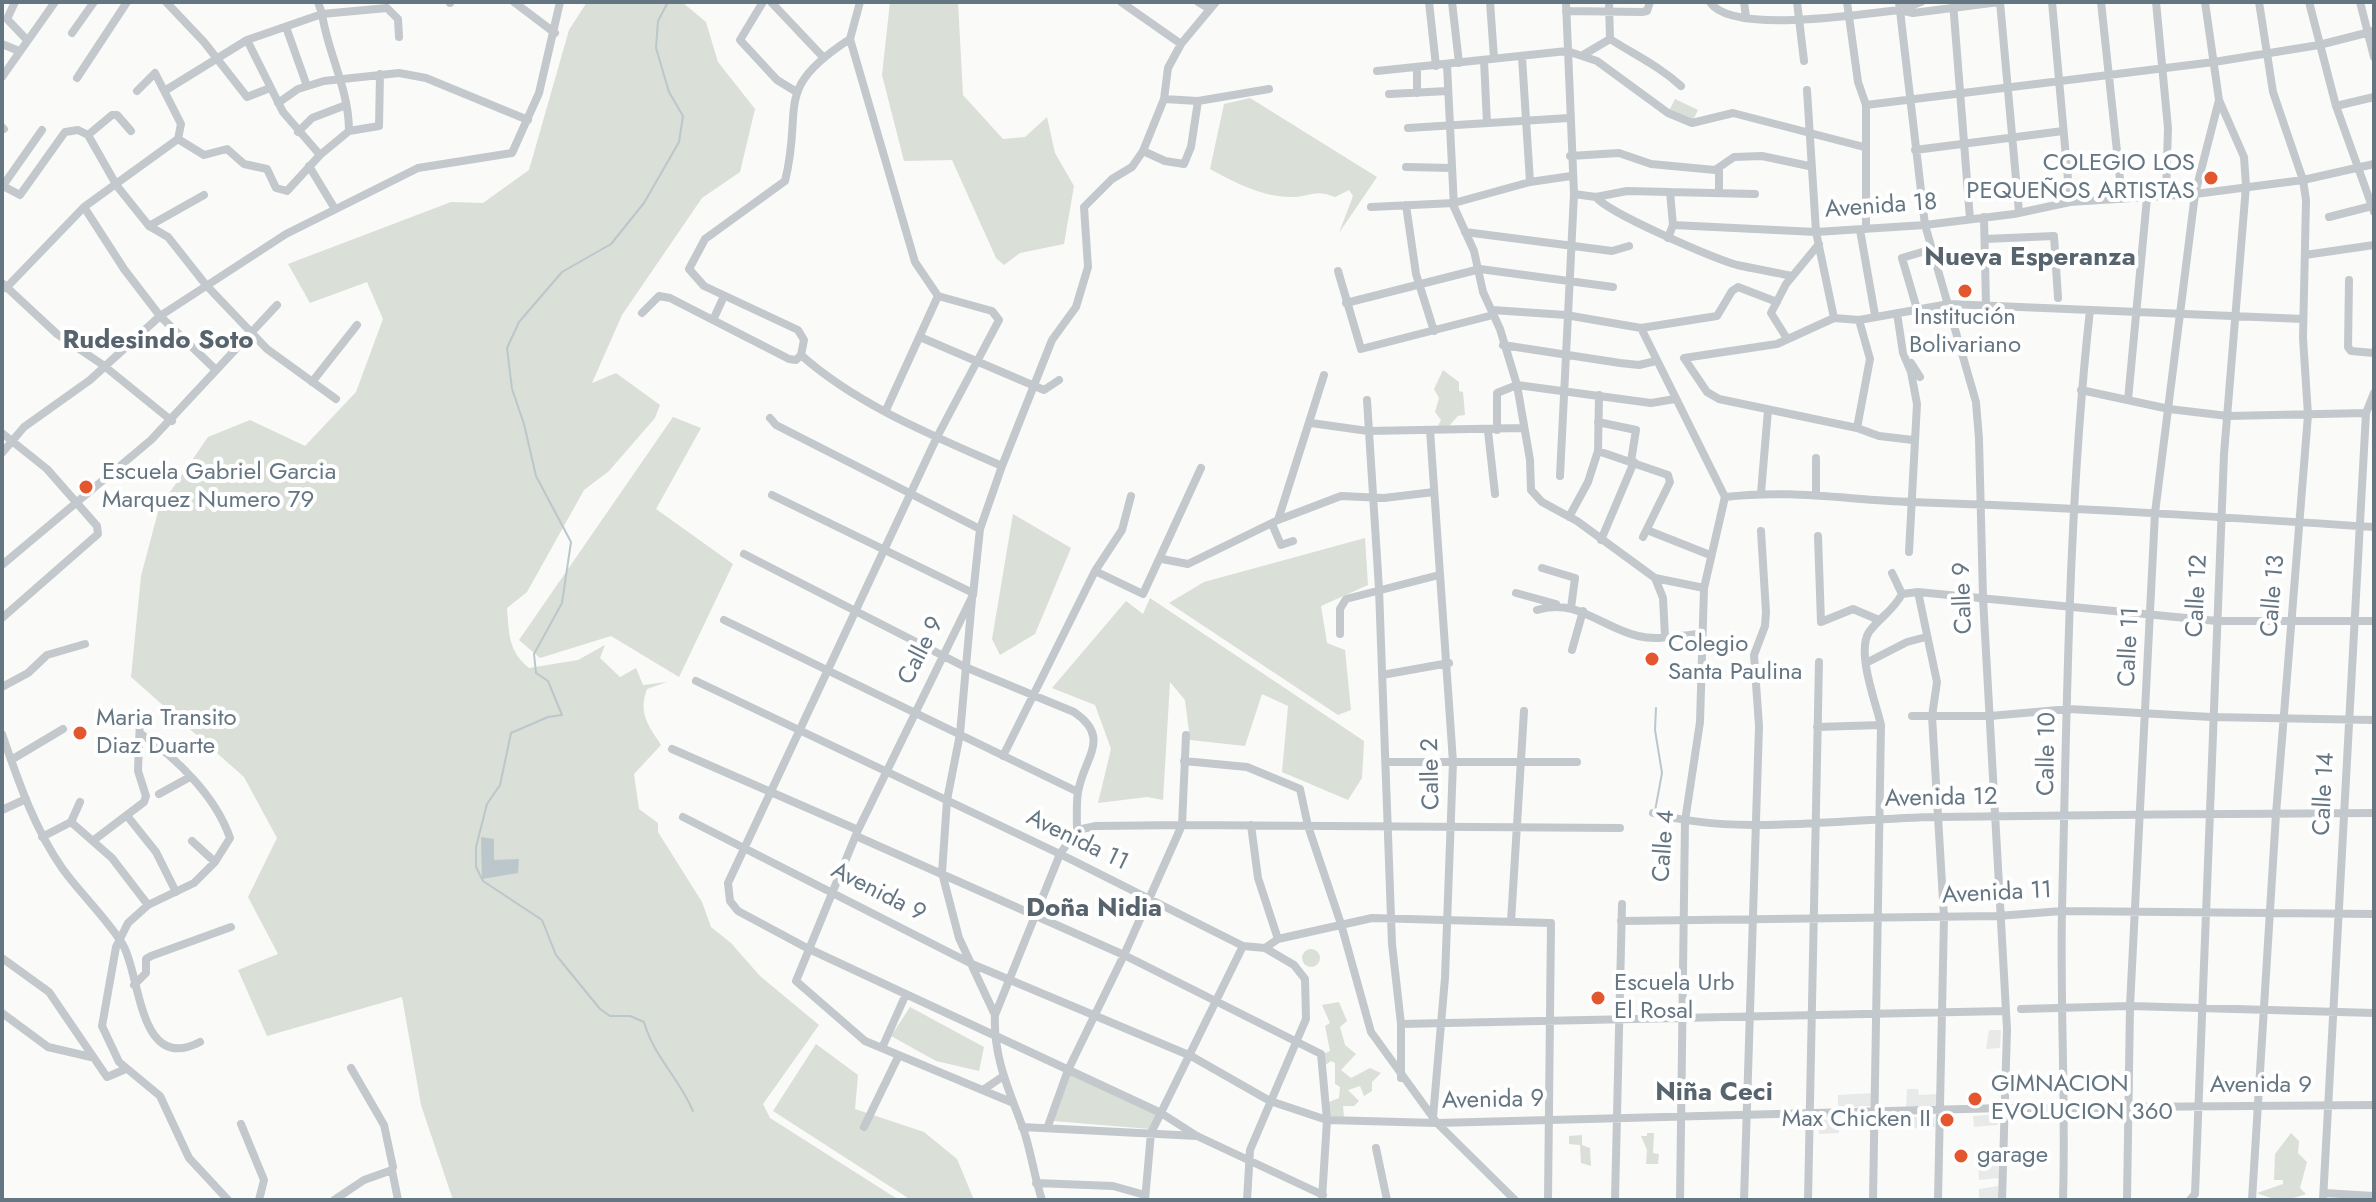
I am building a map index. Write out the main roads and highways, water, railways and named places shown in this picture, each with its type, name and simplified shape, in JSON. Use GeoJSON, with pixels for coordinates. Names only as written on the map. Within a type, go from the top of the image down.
{"type":"FeatureCollection","features":[{"type":"Feature","properties":{"kind":"waterway"},"geometry":{"type":"LineString","coordinates":[[668,2],[658,21],[656,48],[669,92],[683,116],[679,142],[644,203],[611,244],[562,272],[519,322],[507,348],[512,389],[536,476],[571,542],[562,603],[534,654],[536,673],[548,681],[562,715],[548,717],[511,733],[500,785],[487,804],[476,847],[476,867],[483,881],[542,920],[556,955],[600,1009],[610,1016],[630,1016],[644,1022],[654,1046],[693,1111]]}},
{"type":"Feature","properties":{"kind":"waterway"},"geometry":{"type":"LineString","coordinates":[[1655,811],[1662,773],[1655,730],[1656,708]]}},
{"type":"Feature","properties":{"kind":"place","name":"COLEGIO LOS PEQUEÑOS ARTISTAS"},"geometry":{"type":"Point","coordinates":[2211,178]}},
{"type":"Feature","properties":{"kind":"place","name":"Institución Bolivariano"},"geometry":{"type":"Point","coordinates":[1965,291]}},
{"type":"Feature","properties":{"kind":"place","name":"Escuela Gabriel Garcia Marquez Numero 79"},"geometry":{"type":"Point","coordinates":[86,487]}},
{"type":"Feature","properties":{"kind":"place","name":"Colegio Santa Paulina"},"geometry":{"type":"Point","coordinates":[1652,659]}},
{"type":"Feature","properties":{"kind":"place","name":"Maria Transito Diaz Duarte"},"geometry":{"type":"Point","coordinates":[80,733]}},
{"type":"Feature","properties":{"kind":"place","name":"Escuela Urb El Rosal"},"geometry":{"type":"Point","coordinates":[1598,998]}},
{"type":"Feature","properties":{"kind":"place","name":"GIMNACION EVOLUCION 360"},"geometry":{"type":"Point","coordinates":[1975,1099]}},
{"type":"Feature","properties":{"kind":"place","name":"Max Chicken II"},"geometry":{"type":"Point","coordinates":[1947,1120]}},
{"type":"Feature","properties":{"kind":"place","name":"garage"},"geometry":{"type":"Point","coordinates":[1961,1156]}},
{"type":"Feature","properties":{"kind":"district","name":"Nueva Esperanza"},"geometry":{"type":"Point","coordinates":[2030,259]}},
{"type":"Feature","properties":{"kind":"district","name":"Rudesindo Soto"},"geometry":{"type":"Point","coordinates":[158,342]}},
{"type":"Feature","properties":{"kind":"district","name":"Doña Nidia"},"geometry":{"type":"Point","coordinates":[1094,910]}},
{"type":"Feature","properties":{"kind":"district","name":"Niña Ceci"},"geometry":{"type":"Point","coordinates":[1714,1094]}}]}
